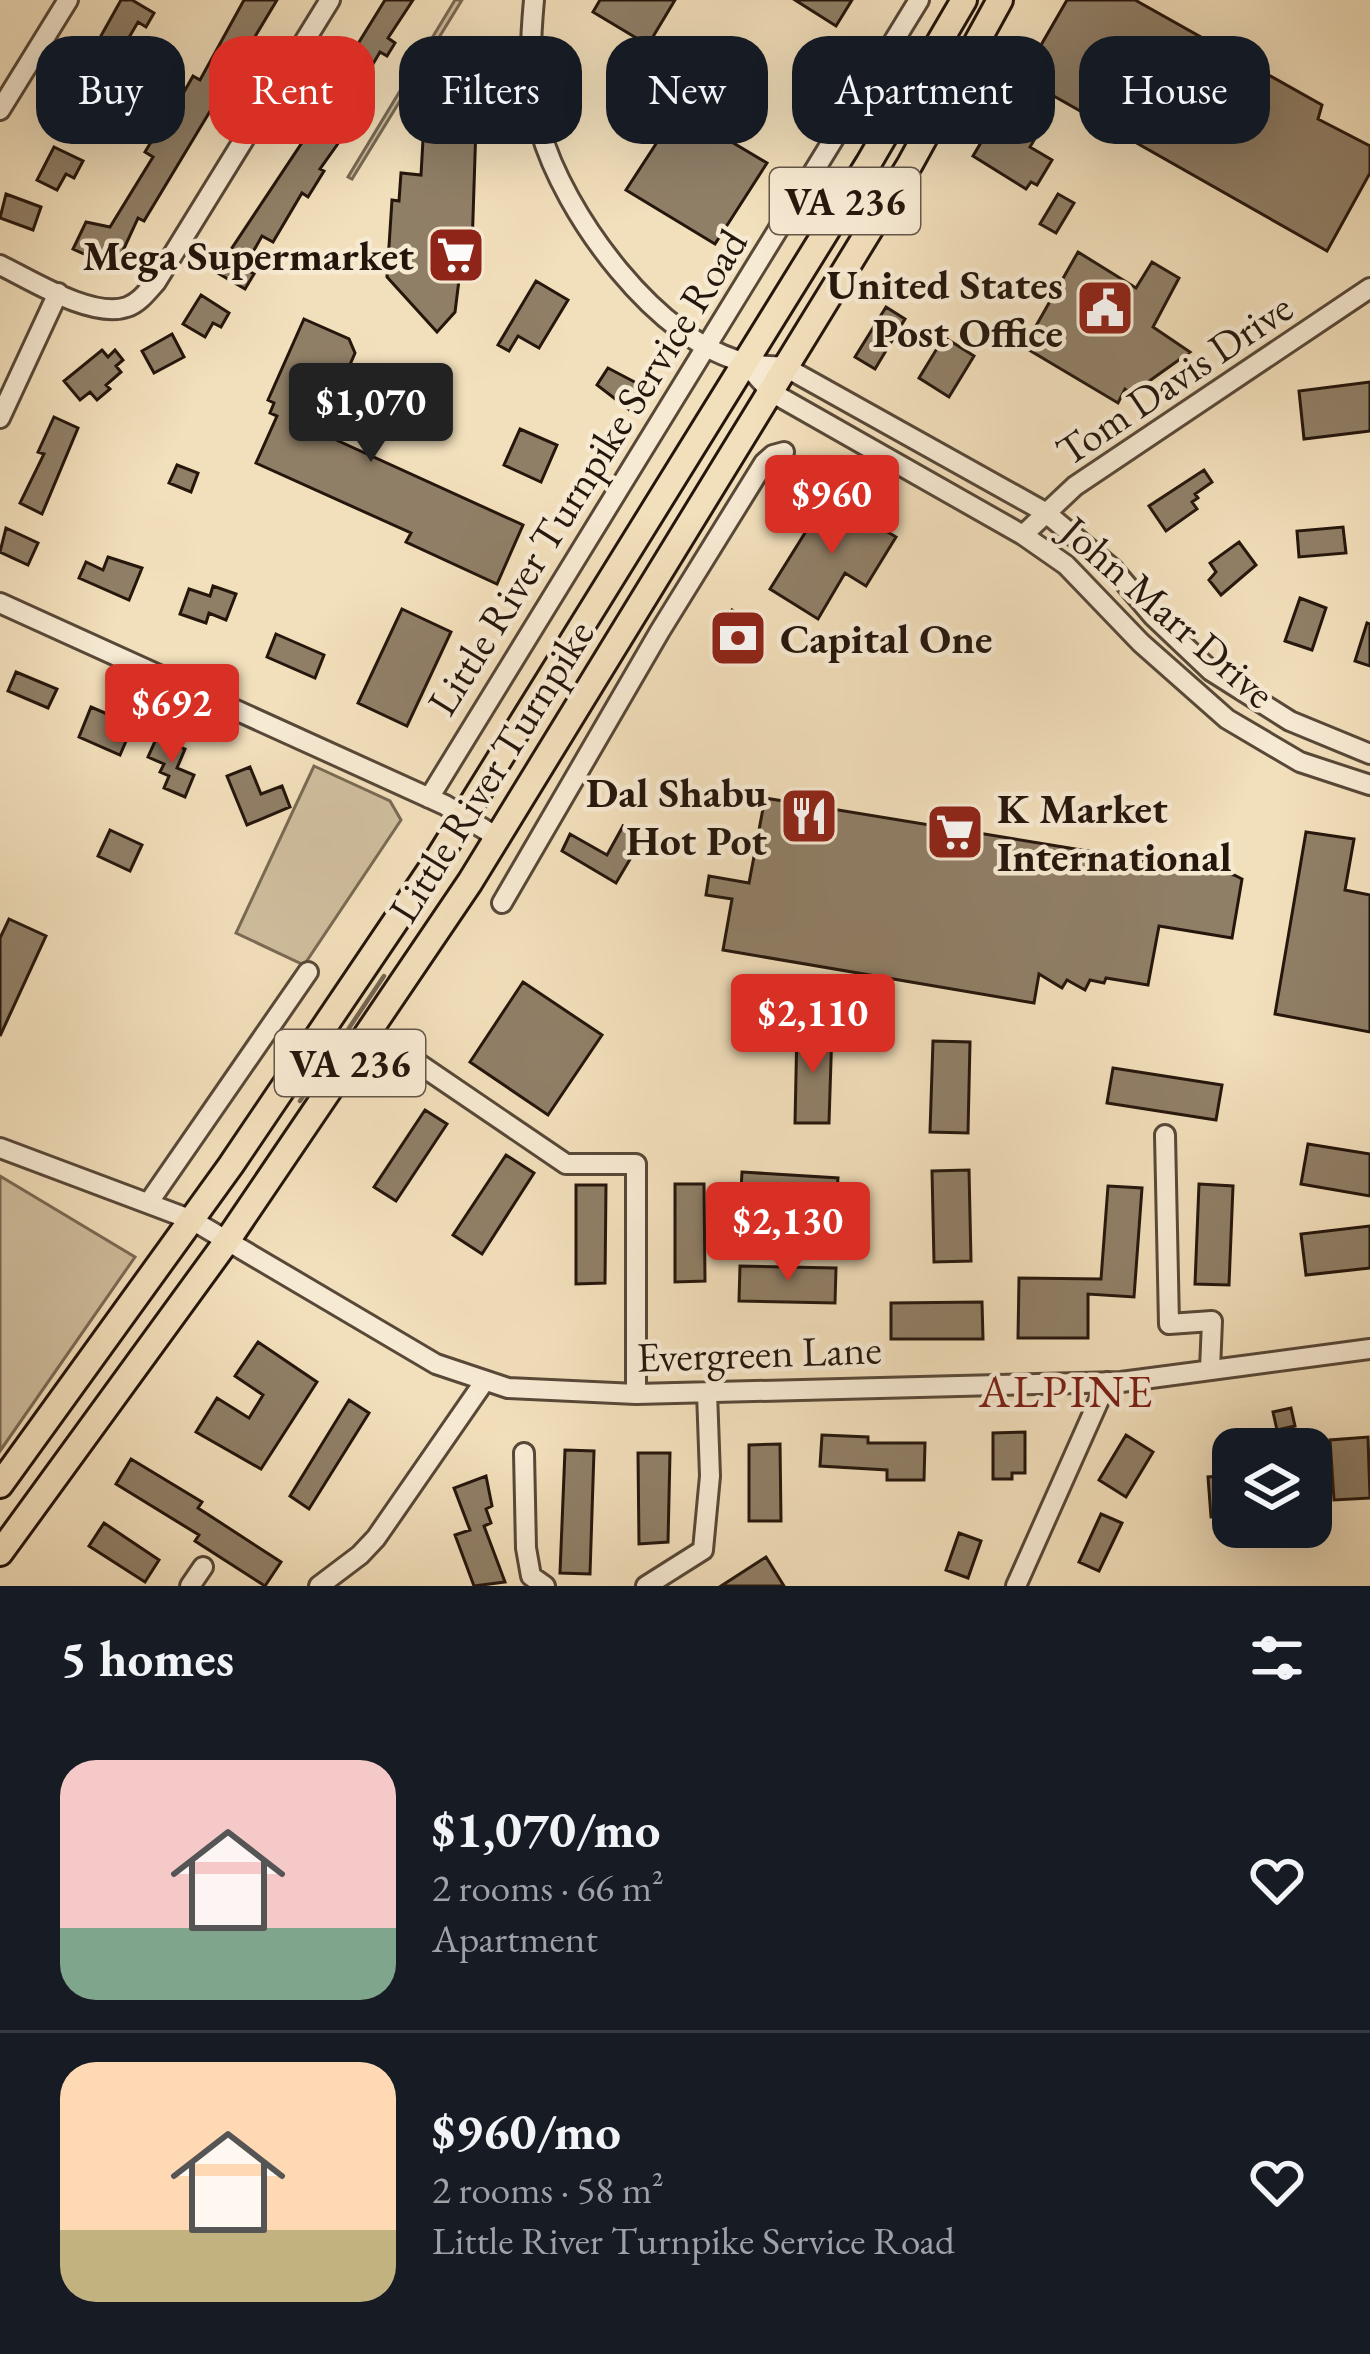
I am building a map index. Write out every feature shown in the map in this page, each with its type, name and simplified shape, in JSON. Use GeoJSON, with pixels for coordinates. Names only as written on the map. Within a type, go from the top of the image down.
{"type":"FeatureCollection","features":[{"type":"Feature","properties":{"kind":"main road","name":"Little River Turnpike"},"geometry":{"type":"LineString","coordinates":[[945,36],[964,0]]}},
{"type":"Feature","properties":{"kind":"main road","name":"Little River Turnpike"},"geometry":{"type":"LineString","coordinates":[[0,1553],[227,1241],[367,1039],[497,838],[910,164],[1000,0]]}},
{"type":"Feature","properties":{"kind":"main road","name":"Little River Turnpike"},"geometry":{"type":"LineString","coordinates":[[0,1486],[289,1082],[465,816],[879,144]]}},
{"type":"Feature","properties":{"kind":"main road"},"geometry":{"type":"LineString","coordinates":[[904,144],[910,164]]}},
{"type":"Feature","properties":{"kind":"street"},"geometry":{"type":"LineString","coordinates":[[0,110],[68,0]]}},
{"type":"Feature","properties":{"kind":"street"},"geometry":{"type":"LineString","coordinates":[[0,266],[107,310],[142,298],[330,0]]}},
{"type":"Feature","properties":{"kind":"street","name":"John Marr Drive"},"geometry":{"type":"LineString","coordinates":[[534,0],[530,66],[536,104],[540,129],[564,188],[617,271],[666,318],[707,346],[745,363],[785,368],[1045,512],[1113,569],[1153,616],[1211,671],[1290,721],[1370,754]]}},
{"type":"Feature","properties":{"kind":"street","name":"Little River Turnpike Service Road"},"geometry":{"type":"LineString","coordinates":[[429,798],[919,0]]}},
{"type":"Feature","properties":{"kind":"street","name":"Tom Davis Drive"},"geometry":{"type":"LineString","coordinates":[[1023,536],[1076,485],[1370,288]]}},
{"type":"Feature","properties":{"kind":"street"},"geometry":{"type":"LineString","coordinates":[[0,418],[58,293]]}},
{"type":"Feature","properties":{"kind":"street","name":"John Marr Drive"},"geometry":{"type":"LineString","coordinates":[[745,363],[771,392],[1066,565],[1186,687],[1227,719],[1300,762],[1370,784]]}},
{"type":"Feature","properties":{"kind":"street"},"geometry":{"type":"LineString","coordinates":[[502,903],[752,482],[769,458],[784,452]]}},
{"type":"Feature","properties":{"kind":"street"},"geometry":{"type":"LineString","coordinates":[[0,603],[429,798],[497,838]]}},
{"type":"Feature","properties":{"kind":"street"},"geometry":{"type":"LineString","coordinates":[[148,1202],[308,972]]}},
{"type":"Feature","properties":{"kind":"street"},"geometry":{"type":"LineString","coordinates":[[367,1039],[419,1064],[566,1164],[636,1164],[636,1394]]}},
{"type":"Feature","properties":{"kind":"street"},"geometry":{"type":"LineString","coordinates":[[1165,1136],[1168,1324],[1212,1321],[1210,1369]]}},
{"type":"Feature","properties":{"kind":"street","name":"Evergreen Lane"},"geometry":{"type":"LineString","coordinates":[[0,1148],[192,1220],[436,1364],[484,1382],[536,1390],[636,1394],[1107,1382],[1370,1349]]}},
{"type":"Feature","properties":{"kind":"street"},"geometry":{"type":"LineString","coordinates":[[319,1586],[376,1538],[484,1382]]}},
{"type":"Feature","properties":{"kind":"street"},"geometry":{"type":"LineString","coordinates":[[1016,1586],[1107,1382]]}},
{"type":"Feature","properties":{"kind":"street"},"geometry":{"type":"LineString","coordinates":[[646,1586],[704,1550],[710,1476],[707,1392]]}},
{"type":"Feature","properties":{"kind":"street"},"geometry":{"type":"LineString","coordinates":[[524,1453],[526,1548],[531,1576],[545,1586]]}},
{"type":"Feature","properties":{"kind":"street"},"geometry":{"type":"LineString","coordinates":[[190,1586],[203,1567]]}},
{"type":"Feature","properties":{"kind":"shaded area"},"geometry":{"type":"Polygon","coordinates":[[[455,0],[462,0],[440,36],[433,36],[455,0]]]}},
{"type":"Feature","properties":{"kind":"shaded area"},"geometry":{"type":"Polygon","coordinates":[[[399,93],[399,103],[375,142],[375,132],[399,93]]]}},
{"type":"Feature","properties":{"kind":"shaded area"},"geometry":{"type":"Polygon","coordinates":[[[368,144],[374,144],[352,179],[348,177],[368,144]]]}},
{"type":"Feature","properties":{"kind":"shaded area"},"geometry":{"type":"Polygon","coordinates":[[[314,766],[390,801],[401,820],[304,965],[236,933],[314,766]]]}},
{"type":"Feature","properties":{"kind":"shaded area"},"geometry":{"type":"Polygon","coordinates":[[[0,1176],[135,1257],[0,1451],[0,1176]]]}},
{"type":"Feature","properties":{"kind":"building"},"geometry":{"type":"Polygon","coordinates":[[[121,0],[132,0],[154,13],[146,27],[138,22],[130,36],[101,36],[121,0]]]}},
{"type":"Feature","properties":{"kind":"building"},"geometry":{"type":"Polygon","coordinates":[[[244,0],[277,0],[255,36],[224,36],[244,0]]]}},
{"type":"Feature","properties":{"kind":"building"},"geometry":{"type":"Polygon","coordinates":[[[385,0],[413,0],[388,38],[395,43],[387,56],[380,52],[375,61],[375,36],[363,36],[385,0]]]}},
{"type":"Feature","properties":{"kind":"building"},"geometry":{"type":"Polygon","coordinates":[[[600,0],[675,0],[653,36],[633,36],[593,12],[600,0]]]}},
{"type":"Feature","properties":{"kind":"building"},"geometry":{"type":"Polygon","coordinates":[[[795,0],[852,0],[836,26],[795,0]]]}},
{"type":"Feature","properties":{"kind":"building"},"geometry":{"type":"Polygon","coordinates":[[[1067,0],[1135,0],[1199,36],[1079,36],[1079,110],[1055,97],[1055,36],[1046,36],[1067,0]]]}},
{"type":"Feature","properties":{"kind":"building"},"geometry":{"type":"Polygon","coordinates":[[[209,64],[209,113],[144,221],[138,218],[115,268],[73,249],[86,222],[110,227],[153,157],[145,152],[150,144],[185,144],[185,90],[193,76],[200,80],[209,64]]]}},
{"type":"Feature","properties":{"kind":"building"},"geometry":{"type":"Polygon","coordinates":[[[1270,76],[1322,105],[1318,119],[1370,146],[1370,173],[1327,251],[1138,144],[1270,144],[1270,76]]]}},
{"type":"Feature","properties":{"kind":"building"},"geometry":{"type":"Polygon","coordinates":[[[301,144],[338,144],[308,197],[302,193],[273,242],[262,236],[244,268],[254,274],[245,289],[216,272],[301,144]]]}},
{"type":"Feature","properties":{"kind":"building"},"geometry":{"type":"Polygon","coordinates":[[[423,144],[475,144],[471,278],[459,280],[455,312],[437,332],[387,277],[392,200],[399,201],[401,173],[421,175],[423,144]]]}},
{"type":"Feature","properties":{"kind":"building"},"geometry":{"type":"Polygon","coordinates":[[[656,144],[735,144],[767,163],[715,244],[626,190],[656,144]]]}},
{"type":"Feature","properties":{"kind":"building"},"geometry":{"type":"Polygon","coordinates":[[[980,144],[1032,144],[1052,160],[1037,185],[1031,182],[1026,189],[973,156],[980,144]]]}},
{"type":"Feature","properties":{"kind":"building"},"geometry":{"type":"Polygon","coordinates":[[[54,147],[83,161],[74,178],[66,174],[57,190],[37,180],[54,147]]]}},
{"type":"Feature","properties":{"kind":"building"},"geometry":{"type":"Polygon","coordinates":[[[6,194],[41,207],[33,230],[0,218],[6,194]]]}},
{"type":"Feature","properties":{"kind":"building"},"geometry":{"type":"Polygon","coordinates":[[[1058,194],[1074,203],[1056,233],[1040,224],[1058,194]]]}},
{"type":"Feature","properties":{"kind":"building","name":"United States Post Office"},"geometry":{"type":"Polygon","coordinates":[[[1078,252],[1136,288],[1152,262],[1179,278],[1153,327],[1190,352],[1131,394],[1125,389],[1118,403],[1024,347],[1078,252]]]}},
{"type":"Feature","properties":{"kind":"building"},"geometry":{"type":"Polygon","coordinates":[[[536,281],[568,300],[539,348],[518,336],[509,351],[498,345],[536,281]]]}},
{"type":"Feature","properties":{"kind":"building"},"geometry":{"type":"Polygon","coordinates":[[[201,295],[229,313],[221,327],[213,323],[205,337],[183,324],[201,295]]]}},
{"type":"Feature","properties":{"kind":"building"},"geometry":{"type":"Polygon","coordinates":[[[886,307],[905,319],[875,369],[855,357],[886,307]]]}},
{"type":"Feature","properties":{"kind":"building"},"geometry":{"type":"Polygon","coordinates":[[[304,319],[349,339],[355,353],[327,418],[332,438],[523,525],[497,584],[406,542],[411,533],[256,463],[277,416],[270,413],[274,403],[268,400],[304,319]]]}},
{"type":"Feature","properties":{"kind":"building"},"geometry":{"type":"Polygon","coordinates":[[[172,334],[184,357],[154,373],[142,351],[172,334]]]}},
{"type":"Feature","properties":{"kind":"building"},"geometry":{"type":"Polygon","coordinates":[[[944,337],[974,356],[949,397],[919,378],[944,337]]]}},
{"type":"Feature","properties":{"kind":"building"},"geometry":{"type":"Polygon","coordinates":[[[102,350],[108,357],[115,350],[123,360],[116,366],[121,372],[97,400],[90,392],[80,400],[64,381],[102,350]]]}},
{"type":"Feature","properties":{"kind":"building"},"geometry":{"type":"Polygon","coordinates":[[[608,368],[646,388],[631,411],[597,385],[608,368]]]}},
{"type":"Feature","properties":{"kind":"building"},"geometry":{"type":"Polygon","coordinates":[[[1370,382],[1370,431],[1304,439],[1299,391],[1370,382]]]}},
{"type":"Feature","properties":{"kind":"building"},"geometry":{"type":"Polygon","coordinates":[[[54,417],[78,428],[42,514],[20,503],[44,454],[38,452],[54,417]]]}},
{"type":"Feature","properties":{"kind":"building"},"geometry":{"type":"Polygon","coordinates":[[[520,429],[557,445],[541,482],[504,465],[520,429]]]}},
{"type":"Feature","properties":{"kind":"building"},"geometry":{"type":"Polygon","coordinates":[[[177,465],[198,473],[191,492],[169,483],[177,465]]]}},
{"type":"Feature","properties":{"kind":"building"},"geometry":{"type":"Polygon","coordinates":[[[1204,470],[1212,482],[1195,494],[1198,498],[1192,502],[1197,509],[1166,531],[1149,506],[1204,470]]]}},
{"type":"Feature","properties":{"kind":"building"},"geometry":{"type":"Polygon","coordinates":[[[828,496],[896,537],[866,586],[845,573],[818,619],[770,589],[828,496]]]}},
{"type":"Feature","properties":{"kind":"building"},"geometry":{"type":"Polygon","coordinates":[[[1343,527],[1346,553],[1299,557],[1297,531],[1343,527]]]}},
{"type":"Feature","properties":{"kind":"building"},"geometry":{"type":"Polygon","coordinates":[[[6,528],[38,543],[28,565],[0,552],[6,528]]]}},
{"type":"Feature","properties":{"kind":"building"},"geometry":{"type":"Polygon","coordinates":[[[1239,542],[1256,565],[1221,595],[1209,580],[1216,572],[1210,563],[1239,542]]]}},
{"type":"Feature","properties":{"kind":"building"},"geometry":{"type":"Polygon","coordinates":[[[108,557],[142,568],[129,600],[79,578],[86,562],[103,570],[108,557]]]}},
{"type":"Feature","properties":{"kind":"building"},"geometry":{"type":"Polygon","coordinates":[[[213,586],[236,594],[226,620],[209,613],[206,623],[180,614],[189,589],[210,596],[213,586]]]}},
{"type":"Feature","properties":{"kind":"building"},"geometry":{"type":"Polygon","coordinates":[[[1300,598],[1326,608],[1312,650],[1285,641],[1300,598]]]}},
{"type":"Feature","properties":{"kind":"building"},"geometry":{"type":"Polygon","coordinates":[[[402,609],[451,632],[407,726],[358,703],[402,609]]]}},
{"type":"Feature","properties":{"kind":"building","name":"Capital One"},"geometry":{"type":"Polygon","coordinates":[[[732,610],[764,632],[742,664],[712,644],[732,610]]]}},
{"type":"Feature","properties":{"kind":"building"},"geometry":{"type":"Polygon","coordinates":[[[1370,624],[1370,666],[1355,661],[1370,624]]]}},
{"type":"Feature","properties":{"kind":"building"},"geometry":{"type":"Polygon","coordinates":[[[276,634],[324,655],[315,678],[267,657],[276,634]]]}},
{"type":"Feature","properties":{"kind":"building"},"geometry":{"type":"Polygon","coordinates":[[[16,672],[57,689],[48,708],[8,691],[16,672]]]}},
{"type":"Feature","properties":{"kind":"building"},"geometry":{"type":"Polygon","coordinates":[[[91,707],[133,725],[120,755],[79,737],[91,707]]]}},
{"type":"Feature","properties":{"kind":"building"},"geometry":{"type":"Polygon","coordinates":[[[157,737],[185,749],[177,768],[194,775],[185,797],[164,788],[169,776],[160,772],[164,764],[148,757],[157,737]]]}},
{"type":"Feature","properties":{"kind":"building"},"geometry":{"type":"Polygon","coordinates":[[[250,767],[261,794],[282,786],[290,807],[247,825],[227,776],[250,767]]]}},
{"type":"Feature","properties":{"kind":"building"},"geometry":{"type":"Polygon","coordinates":[[[765,798],[1234,875],[1242,879],[1232,938],[1159,926],[1148,985],[1106,978],[1104,983],[1090,980],[1085,990],[1067,980],[1062,988],[1039,974],[1034,1003],[723,950],[732,899],[706,895],[709,876],[749,883],[765,798]]]}},
{"type":"Feature","properties":{"kind":"building"},"geometry":{"type":"Polygon","coordinates":[[[623,826],[642,839],[616,883],[562,851],[570,834],[607,855],[623,826]]]}},
{"type":"Feature","properties":{"kind":"building"},"geometry":{"type":"Polygon","coordinates":[[[110,830],[142,845],[130,871],[98,856],[110,830]]]}},
{"type":"Feature","properties":{"kind":"building"},"geometry":{"type":"Polygon","coordinates":[[[1306,832],[1354,839],[1345,890],[1370,895],[1370,1032],[1275,1014],[1306,832]]]}},
{"type":"Feature","properties":{"kind":"building"},"geometry":{"type":"Polygon","coordinates":[[[9,919],[46,936],[0,1036],[0,938],[9,919]]]}},
{"type":"Feature","properties":{"kind":"building"},"geometry":{"type":"Polygon","coordinates":[[[523,982],[602,1035],[548,1115],[470,1062],[523,982]]]}},
{"type":"Feature","properties":{"kind":"building"},"geometry":{"type":"Polygon","coordinates":[[[797,1028],[832,1029],[829,1123],[795,1123],[797,1028]]]}},
{"type":"Feature","properties":{"kind":"building"},"geometry":{"type":"Polygon","coordinates":[[[933,1041],[970,1042],[968,1133],[930,1132],[933,1041]]]}},
{"type":"Feature","properties":{"kind":"building"},"geometry":{"type":"Polygon","coordinates":[[[1113,1068],[1222,1085],[1216,1120],[1107,1103],[1113,1068]]]}},
{"type":"Feature","properties":{"kind":"building"},"geometry":{"type":"Polygon","coordinates":[[[425,1110],[447,1124],[396,1201],[374,1187],[425,1110]]]}},
{"type":"Feature","properties":{"kind":"building"},"geometry":{"type":"Polygon","coordinates":[[[1308,1144],[1370,1154],[1370,1196],[1301,1184],[1308,1144]]]}},
{"type":"Feature","properties":{"kind":"building"},"geometry":{"type":"Polygon","coordinates":[[[506,1155],[534,1173],[482,1254],[453,1235],[506,1155]]]}},
{"type":"Feature","properties":{"kind":"building"},"geometry":{"type":"Polygon","coordinates":[[[969,1170],[971,1261],[934,1262],[932,1171],[969,1170]]]}},
{"type":"Feature","properties":{"kind":"building"},"geometry":{"type":"Polygon","coordinates":[[[742,1172],[838,1178],[835,1214],[740,1208],[742,1172]]]}},
{"type":"Feature","properties":{"kind":"building"},"geometry":{"type":"Polygon","coordinates":[[[675,1184],[704,1184],[705,1281],[675,1282],[675,1184]]]}},
{"type":"Feature","properties":{"kind":"building"},"geometry":{"type":"Polygon","coordinates":[[[1199,1184],[1233,1186],[1229,1285],[1195,1284],[1199,1184]]]}},
{"type":"Feature","properties":{"kind":"building"},"geometry":{"type":"Polygon","coordinates":[[[576,1185],[606,1185],[605,1283],[576,1284],[576,1185]]]}},
{"type":"Feature","properties":{"kind":"building"},"geometry":{"type":"Polygon","coordinates":[[[1108,1186],[1142,1188],[1134,1297],[1088,1294],[1088,1338],[1018,1338],[1019,1278],[1101,1279],[1108,1186]]]}},
{"type":"Feature","properties":{"kind":"building"},"geometry":{"type":"Polygon","coordinates":[[[1370,1226],[1370,1268],[1306,1275],[1301,1234],[1370,1226]]]}},
{"type":"Feature","properties":{"kind":"building"},"geometry":{"type":"Polygon","coordinates":[[[740,1266],[836,1268],[835,1303],[739,1301],[740,1266]]]}},
{"type":"Feature","properties":{"kind":"building"},"geometry":{"type":"Polygon","coordinates":[[[982,1302],[983,1339],[891,1339],[891,1303],[982,1302]]]}},
{"type":"Feature","properties":{"kind":"building"},"geometry":{"type":"Polygon","coordinates":[[[258,1342],[317,1382],[261,1469],[196,1432],[217,1398],[249,1418],[263,1395],[235,1376],[258,1342]]]}},
{"type":"Feature","properties":{"kind":"building"},"geometry":{"type":"Polygon","coordinates":[[[349,1400],[369,1413],[309,1509],[290,1496],[349,1400]]]}},
{"type":"Feature","properties":{"kind":"building"},"geometry":{"type":"Polygon","coordinates":[[[1291,1408],[1295,1426],[1277,1428],[1273,1412],[1291,1408]]]}},
{"type":"Feature","properties":{"kind":"building"},"geometry":{"type":"Polygon","coordinates":[[[1025,1432],[1025,1473],[993,1479],[993,1433],[1025,1432]]]}},
{"type":"Feature","properties":{"kind":"building"},"geometry":{"type":"Polygon","coordinates":[[[822,1435],[868,1437],[868,1443],[925,1443],[924,1480],[887,1480],[887,1470],[820,1466],[822,1435]]]}},
{"type":"Feature","properties":{"kind":"building"},"geometry":{"type":"Polygon","coordinates":[[[1126,1435],[1153,1452],[1126,1497],[1099,1480],[1126,1435]]]}},
{"type":"Feature","properties":{"kind":"building"},"geometry":{"type":"Polygon","coordinates":[[[1368,1437],[1370,1498],[1334,1500],[1332,1440],[1368,1437]]]}},
{"type":"Feature","properties":{"kind":"building"},"geometry":{"type":"Polygon","coordinates":[[[780,1444],[781,1521],[749,1521],[749,1445],[780,1444]]]}},
{"type":"Feature","properties":{"kind":"building"},"geometry":{"type":"Polygon","coordinates":[[[565,1450],[594,1451],[590,1574],[560,1573],[565,1450]]]}},
{"type":"Feature","properties":{"kind":"building"},"geometry":{"type":"Polygon","coordinates":[[[638,1453],[670,1453],[668,1542],[639,1544],[638,1453]]]}},
{"type":"Feature","properties":{"kind":"building"},"geometry":{"type":"Polygon","coordinates":[[[131,1459],[202,1502],[198,1508],[281,1562],[265,1586],[195,1541],[199,1535],[116,1484],[131,1459]]]}},
{"type":"Feature","properties":{"kind":"building"},"geometry":{"type":"Polygon","coordinates":[[[486,1476],[492,1506],[486,1509],[491,1523],[484,1526],[505,1582],[474,1586],[455,1535],[470,1530],[454,1488],[486,1476]]]}},
{"type":"Feature","properties":{"kind":"building"},"geometry":{"type":"Polygon","coordinates":[[[1208,1477],[1212,1477],[1212,1517],[1211,1517],[1208,1477]]]}},
{"type":"Feature","properties":{"kind":"building"},"geometry":{"type":"Polygon","coordinates":[[[1101,1514],[1122,1523],[1099,1571],[1079,1562],[1101,1514]]]}},
{"type":"Feature","properties":{"kind":"building"},"geometry":{"type":"Polygon","coordinates":[[[104,1523],[159,1560],[145,1582],[89,1546],[104,1523]]]}},
{"type":"Feature","properties":{"kind":"building"},"geometry":{"type":"Polygon","coordinates":[[[959,1533],[981,1541],[968,1578],[946,1570],[959,1533]]]}},
{"type":"Feature","properties":{"kind":"building"},"geometry":{"type":"Polygon","coordinates":[[[766,1557],[784,1586],[721,1586],[766,1557]]]}},
{"type":"Feature","properties":{"kind":"waterway"},"geometry":{"type":"LineString","coordinates":[[300,1101],[384,976]]}},
{"type":"Feature","properties":{"kind":"place","name":"Mega Supermarket"},"geometry":{"type":"Point","coordinates":[456,255]}},
{"type":"Feature","properties":{"kind":"place","name":"United States Post Office"},"geometry":{"type":"Point","coordinates":[1105,308]}},
{"type":"Feature","properties":{"kind":"place","name":"Capital One"},"geometry":{"type":"Point","coordinates":[738,638]}},
{"type":"Feature","properties":{"kind":"place","name":"Dal Shabu Hot Pot"},"geometry":{"type":"Point","coordinates":[809,816]}},
{"type":"Feature","properties":{"kind":"place","name":"K Market International"},"geometry":{"type":"Point","coordinates":[955,832]}},
{"type":"Feature","properties":{"kind":"district","name":"ALPINE"},"geometry":{"type":"Point","coordinates":[1067,1391]}}]}
